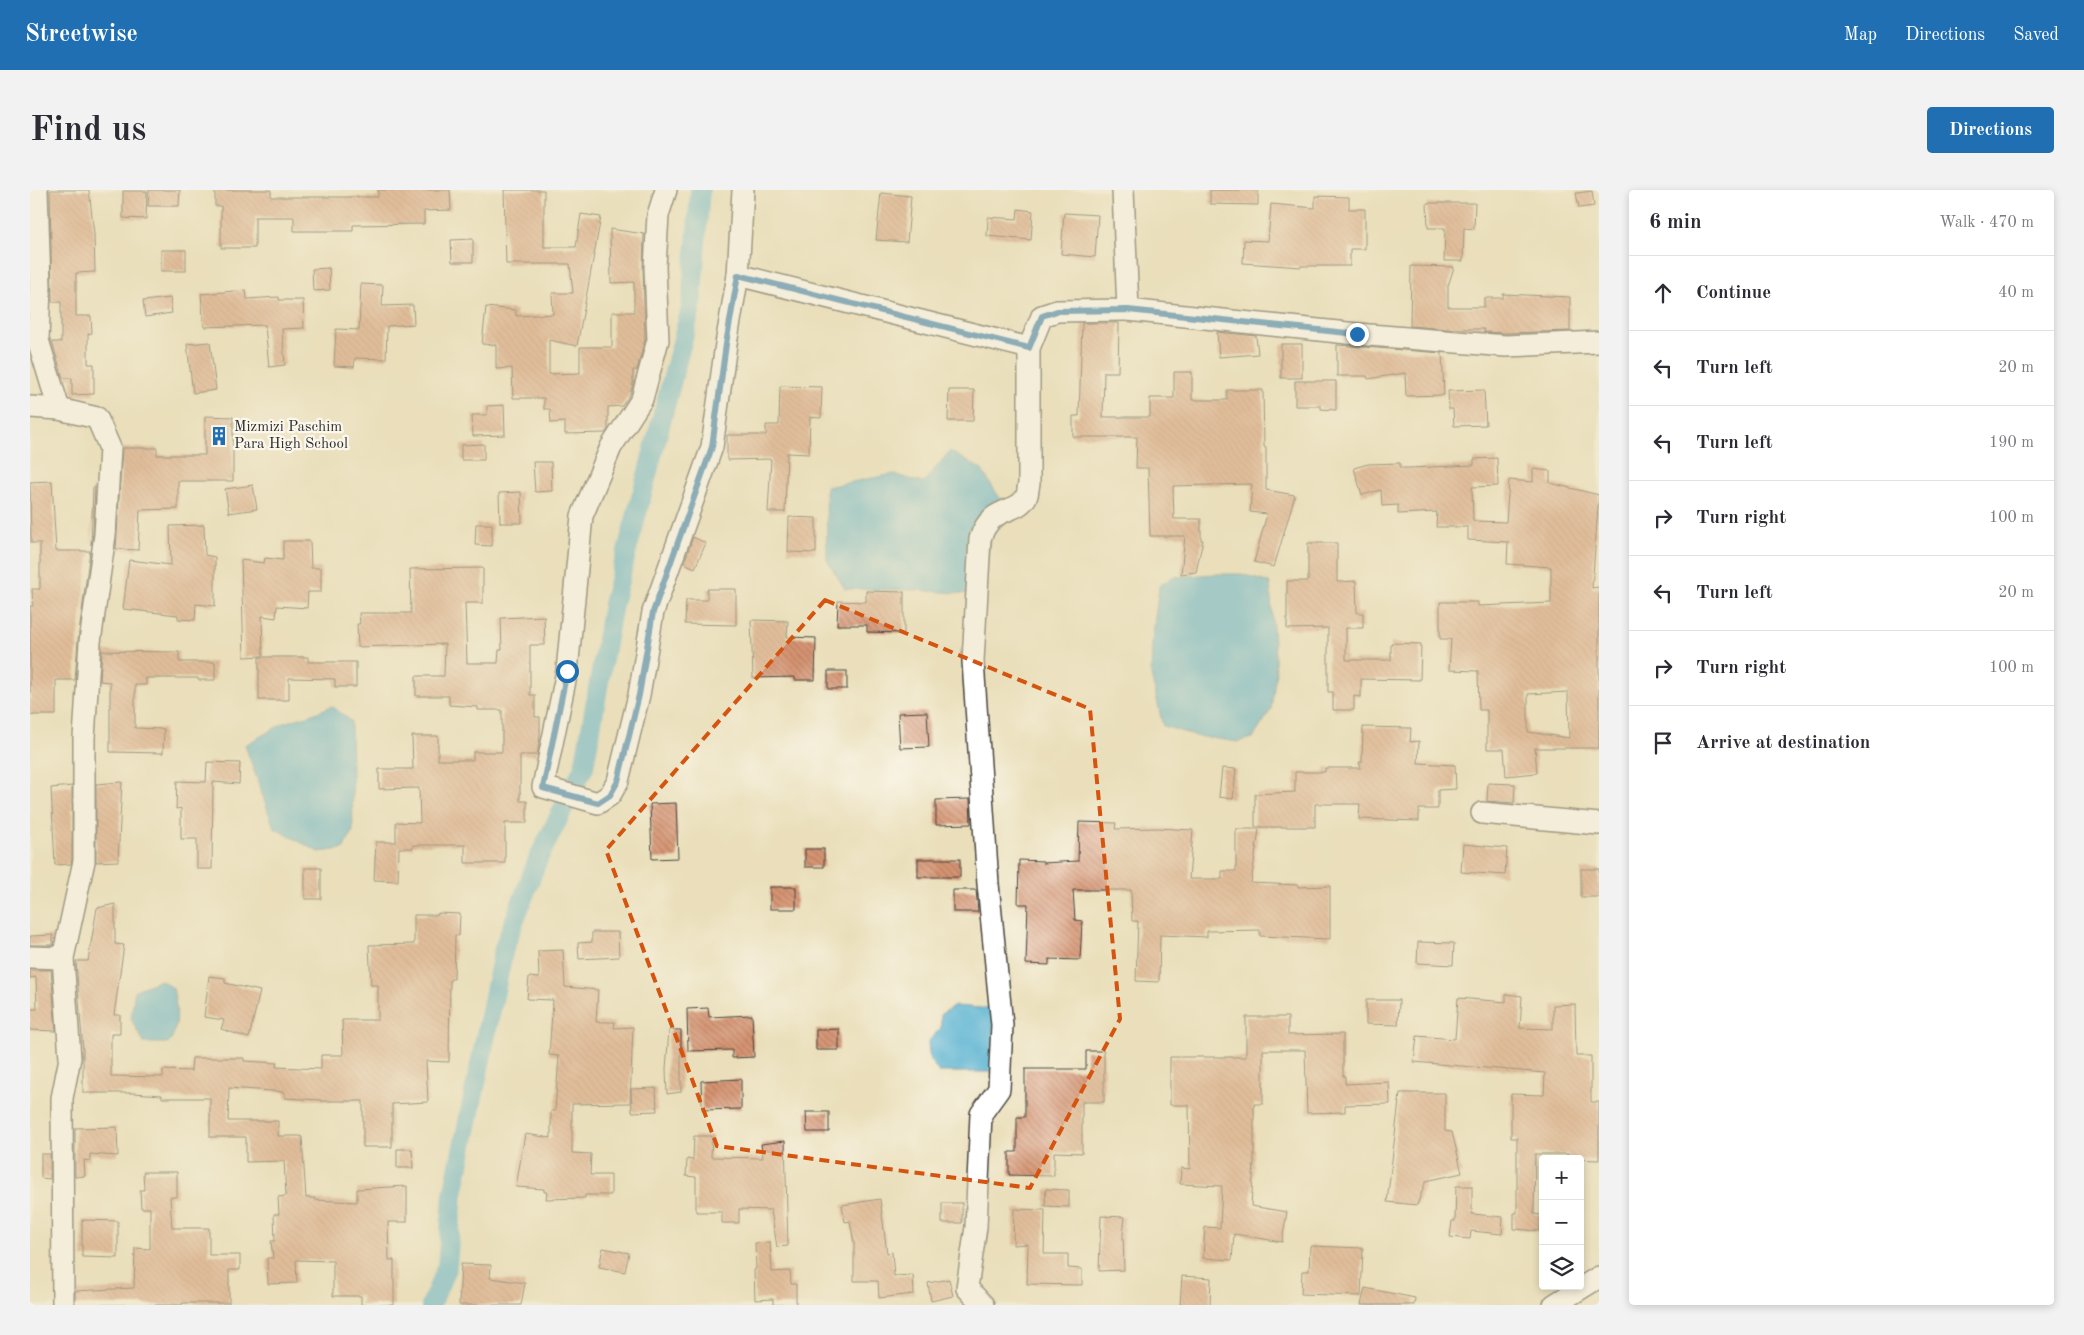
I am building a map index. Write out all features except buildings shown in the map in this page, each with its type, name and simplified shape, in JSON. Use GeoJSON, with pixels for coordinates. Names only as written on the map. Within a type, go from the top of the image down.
{"type":"FeatureCollection","features":[{"type":"Feature","properties":{"kind":"street"},"geometry":{"type":"LineString","coordinates":[[37,190],[40,286],[38,340],[59,410]]}},
{"type":"Feature","properties":{"kind":"street"},"geometry":{"type":"LineString","coordinates":[[666,190],[658,215],[655,267],[658,340],[642,399],[611,447],[582,516],[567,671],[543,788],[598,803],[610,795],[618,781],[639,695],[653,612],[712,447],[726,344],[738,275],[743,190]]}},
{"type":"Feature","properties":{"kind":"street"},"geometry":{"type":"LineString","coordinates":[[1123,190],[1128,310]]}},
{"type":"Feature","properties":{"kind":"street"},"geometry":{"type":"LineString","coordinates":[[738,275],[1029,348]]}},
{"type":"Feature","properties":{"kind":"street"},"geometry":{"type":"LineString","coordinates":[[983,1305],[967,1288],[976,1227],[982,1114],[999,1089],[1002,1025],[988,874],[973,662],[980,539],[984,526],[992,516],[1019,504],[1027,496],[1029,484],[1029,348],[1042,316],[1057,311],[1128,310],[1357,334],[1506,346],[1599,342]]}},
{"type":"Feature","properties":{"kind":"street"},"geometry":{"type":"LineString","coordinates":[[30,407],[59,410],[97,418],[110,448],[105,534],[90,642],[84,738],[84,861],[63,958],[70,1058],[62,1098],[63,1305]]}},
{"type":"Feature","properties":{"kind":"street"},"geometry":{"type":"LineString","coordinates":[[1482,813],[1599,824]]}},
{"type":"Feature","properties":{"kind":"street"},"geometry":{"type":"LineString","coordinates":[[30,957],[63,958]]}},
{"type":"Feature","properties":{"kind":"street"},"geometry":{"type":"LineString","coordinates":[[1554,1305],[1599,1278]]}},
{"type":"Feature","properties":{"kind":"highlighted area"},"geometry":{"type":"Polygon","coordinates":[[[825,600],[1090,709],[1120,1019],[1030,1188],[717,1146],[606,850],[825,600]]]}},
{"type":"Feature","properties":{"kind":"water"},"geometry":{"type":"Polygon","coordinates":[[[950,451],[981,469],[1011,515],[990,538],[984,595],[913,590],[845,589],[827,560],[826,487],[893,474],[923,483],[950,451]]]}},
{"type":"Feature","properties":{"kind":"water"},"geometry":{"type":"Polygon","coordinates":[[[1242,574],[1270,583],[1276,672],[1271,710],[1253,738],[1238,742],[1196,736],[1163,726],[1151,675],[1152,641],[1159,586],[1173,577],[1242,574]]]}},
{"type":"Feature","properties":{"kind":"water"},"geometry":{"type":"Polygon","coordinates":[[[332,706],[351,721],[353,831],[343,849],[319,852],[274,828],[245,745],[284,723],[332,706]]]}},
{"type":"Feature","properties":{"kind":"water"},"geometry":{"type":"Polygon","coordinates":[[[161,980],[173,988],[176,1009],[175,1030],[169,1043],[144,1043],[131,1019],[135,990],[161,980]]]}},
{"type":"Feature","properties":{"kind":"water"},"geometry":{"type":"Polygon","coordinates":[[[955,1006],[993,1009],[995,1072],[939,1072],[930,1060],[928,1042],[941,1028],[941,1014],[955,1006]]]}},
{"type":"Feature","properties":{"kind":"waterway"},"geometry":{"type":"LineString","coordinates":[[431,1305],[447,1266],[453,1194],[504,948],[538,859],[584,767],[613,604],[691,308],[700,190]]}},
{"type":"Feature","properties":{"kind":"place","name":"Mizmizi Paschim Para High School"},"geometry":{"type":"Point","coordinates":[219,436]}},
{"type":"Feature","properties":{"kind":"route"},"geometry":{"type":"LineString","coordinates":[[567,671],[543,788],[598,803],[610,795],[618,781],[639,695],[653,612],[712,447],[726,344],[738,275],[1029,348],[1042,316],[1057,311],[1128,310],[1357,334]]}}]}
